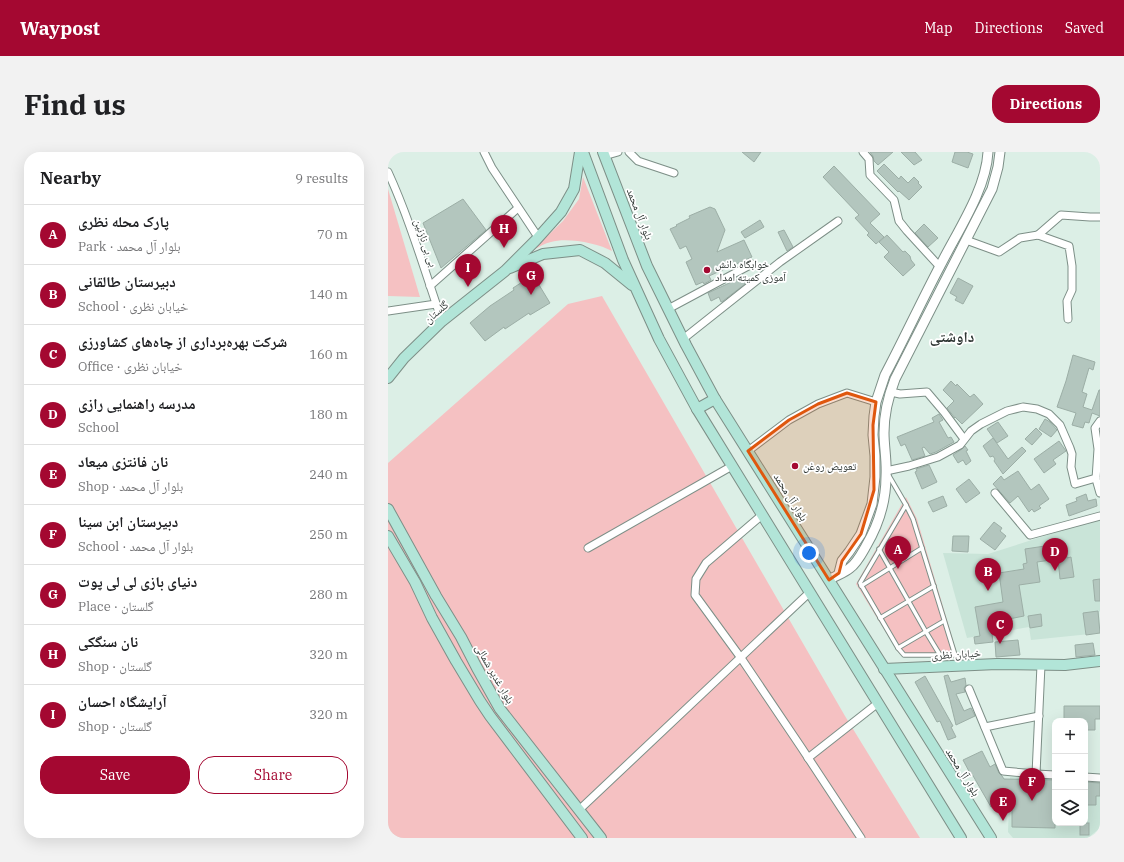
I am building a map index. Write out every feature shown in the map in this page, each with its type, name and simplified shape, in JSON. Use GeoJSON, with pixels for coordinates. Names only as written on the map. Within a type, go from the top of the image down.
{"type":"FeatureCollection","features":[{"type":"Feature","properties":{"kind":"main road","name":"گلستان"},"geometry":{"type":"LineString","coordinates":[[388,378],[404,358],[442,322],[505,271],[561,212],[574,189],[582,152]]}},
{"type":"Feature","properties":{"kind":"main road"},"geometry":{"type":"LineString","coordinates":[[582,152],[622,260],[659,339],[697,409],[961,838]]}},
{"type":"Feature","properties":{"kind":"main road","name":"بلوار آل محمد"},"geometry":{"type":"LineString","coordinates":[[603,154],[647,266],[683,339],[716,399],[986,836]]}},
{"type":"Feature","properties":{"kind":"main road","name":"گلستان"},"geometry":{"type":"LineString","coordinates":[[505,271],[543,254],[580,250],[605,263],[635,287]]}},
{"type":"Feature","properties":{"kind":"main road"},"geometry":{"type":"LineString","coordinates":[[697,409],[716,399]]}},
{"type":"Feature","properties":{"kind":"main road","name":"بلوار غدیر شمالی"},"geometry":{"type":"LineString","coordinates":[[388,509],[500,709],[601,838]]}},
{"type":"Feature","properties":{"kind":"main road"},"geometry":{"type":"LineString","coordinates":[[388,536],[415,582],[432,618],[480,701],[582,838]]}},
{"type":"Feature","properties":{"kind":"main road","name":"خیابان نظری"},"geometry":{"type":"LineString","coordinates":[[884,669],[997,664],[1065,665],[1100,661]]}},
{"type":"Feature","properties":{"kind":"street"},"geometry":{"type":"LineString","coordinates":[[484,152],[492,168],[538,237]]}},
{"type":"Feature","properties":{"kind":"street"},"geometry":{"type":"LineString","coordinates":[[603,154],[618,152]]}},
{"type":"Feature","properties":{"kind":"street"},"geometry":{"type":"LineString","coordinates":[[629,152],[638,160],[674,173]]}},
{"type":"Feature","properties":{"kind":"street"},"geometry":{"type":"LineString","coordinates":[[863,152],[869,159],[870,175],[894,200],[899,220],[907,231],[940,267]]}},
{"type":"Feature","properties":{"kind":"street"},"geometry":{"type":"LineString","coordinates":[[839,574],[842,561],[861,534],[872,504],[876,476],[873,435],[874,416],[876,402],[885,375],[972,206],[982,184],[988,152]]}},
{"type":"Feature","properties":{"kind":"street"},"geometry":{"type":"LineString","coordinates":[[829,580],[851,568],[864,549],[875,528],[885,492],[886,471],[884,426],[890,392],[895,379],[992,189],[998,167],[1000,152]]}},
{"type":"Feature","properties":{"kind":"street","name":"بی بی نازنین"},"geometry":{"type":"LineString","coordinates":[[388,172],[399,197],[442,322]]}},
{"type":"Feature","properties":{"kind":"street"},"geometry":{"type":"LineString","coordinates":[[430,286],[518,208]]}},
{"type":"Feature","properties":{"kind":"street"},"geometry":{"type":"LineString","coordinates":[[1038,235],[1061,215],[1100,217]]}},
{"type":"Feature","properties":{"kind":"street"},"geometry":{"type":"LineString","coordinates":[[683,339],[780,262],[838,221]]}},
{"type":"Feature","properties":{"kind":"street"},"geometry":{"type":"LineString","coordinates":[[966,240],[999,252],[1020,238],[1038,235],[1069,246],[1072,266],[1072,290],[1067,301],[1068,319]]}},
{"type":"Feature","properties":{"kind":"street"},"geometry":{"type":"LineString","coordinates":[[668,308],[752,264]]}},
{"type":"Feature","properties":{"kind":"street"},"geometry":{"type":"LineString","coordinates":[[388,311],[436,304]]}},
{"type":"Feature","properties":{"kind":"street"},"geometry":{"type":"LineString","coordinates":[[890,392],[900,394],[927,392],[964,439]]}},
{"type":"Feature","properties":{"kind":"street"},"geometry":{"type":"LineString","coordinates":[[748,451],[789,420],[818,404],[847,394],[876,402]]}},
{"type":"Feature","properties":{"kind":"street"},"geometry":{"type":"LineString","coordinates":[[886,471],[938,457],[960,445],[971,431],[981,424],[1007,411],[1023,407],[1037,409],[1049,414],[1060,424],[1072,454],[1071,467],[1076,484],[1096,478]]}},
{"type":"Feature","properties":{"kind":"street"},"geometry":{"type":"LineString","coordinates":[[1100,421],[1095,428],[1099,450],[1096,478],[1100,493]]}},
{"type":"Feature","properties":{"kind":"street"},"geometry":{"type":"LineString","coordinates":[[588,548],[732,466]]}},
{"type":"Feature","properties":{"kind":"street"},"geometry":{"type":"LineString","coordinates":[[995,493],[1030,535],[1100,516]]}},
{"type":"Feature","properties":{"kind":"street"},"geometry":{"type":"LineString","coordinates":[[762,515],[706,563],[696,579],[695,595],[741,658],[861,838]]}},
{"type":"Feature","properties":{"kind":"street"},"geometry":{"type":"LineString","coordinates":[[579,810],[810,592]]}},
{"type":"Feature","properties":{"kind":"street"},"geometry":{"type":"LineString","coordinates":[[1036,774],[1041,665]]}},
{"type":"Feature","properties":{"kind":"street"},"geometry":{"type":"LineString","coordinates":[[969,689],[1003,771],[1052,775]]}},
{"type":"Feature","properties":{"kind":"street"},"geometry":{"type":"LineString","coordinates":[[808,758],[878,703]]}},
{"type":"Feature","properties":{"kind":"street"},"geometry":{"type":"LineString","coordinates":[[985,727],[1039,716]]}},
{"type":"Feature","properties":{"kind":"street"},"geometry":{"type":"LineString","coordinates":[[1088,777],[1100,778]]}},
{"type":"Feature","properties":{"kind":"lane"},"geometry":{"type":"LineString","coordinates":[[886,471],[906,505],[913,519],[955,655],[904,655],[898,648],[860,583],[906,505]]}},
{"type":"Feature","properties":{"kind":"lane"},"geometry":{"type":"LineString","coordinates":[[861,586],[922,548]]}},
{"type":"Feature","properties":{"kind":"lane"},"geometry":{"type":"LineString","coordinates":[[879,549],[940,655]]}},
{"type":"Feature","properties":{"kind":"lane"},"geometry":{"type":"LineString","coordinates":[[880,618],[934,586]]}},
{"type":"Feature","properties":{"kind":"lane"},"geometry":{"type":"LineString","coordinates":[[898,648],[944,621]]}},
{"type":"Feature","properties":{"kind":"highlighted area"},"geometry":{"type":"Polygon","coordinates":[[[847,393],[876,402],[873,425],[874,490],[861,534],[842,561],[839,573],[829,580],[748,451],[789,420],[818,404],[847,393]]]}},
{"type":"Feature","properties":{"kind":"shaded area"},"geometry":{"type":"Polygon","coordinates":[[[583,177],[612,251],[591,243],[565,240],[542,245],[533,250],[563,221],[579,199],[583,177]]]}},
{"type":"Feature","properties":{"kind":"shaded area"},"geometry":{"type":"Polygon","coordinates":[[[388,189],[420,297],[388,296],[388,189]]]}},
{"type":"Feature","properties":{"kind":"shaded area"},"geometry":{"type":"Polygon","coordinates":[[[602,296],[845,716],[920,838],[388,838],[388,463],[568,304],[602,296]]]}},
{"type":"Feature","properties":{"kind":"shaded area"},"geometry":{"type":"Polygon","coordinates":[[[906,497],[917,519],[958,657],[904,657],[898,652],[856,584],[906,497]]]}},
{"type":"Feature","properties":{"kind":"shaded area"},"geometry":{"type":"Polygon","coordinates":[[[1100,520],[1100,633],[1031,640],[1029,627],[967,638],[943,553],[988,554],[1092,521],[1100,520]]]}},
{"type":"Feature","properties":{"kind":"shaded area"},"geometry":{"type":"Polygon","coordinates":[[[1010,777],[1052,779],[1052,826],[1088,826],[1088,781],[1100,782],[1100,828],[1088,838],[1013,838],[1008,832],[1010,777]]]}},
{"type":"Feature","properties":{"kind":"building"},"geometry":{"type":"Polygon","coordinates":[[[742,152],[761,152],[754,162],[742,152]]]}},
{"type":"Feature","properties":{"kind":"building"},"geometry":{"type":"Polygon","coordinates":[[[870,152],[893,152],[878,165],[874,161],[870,152]]]}},
{"type":"Feature","properties":{"kind":"building"},"geometry":{"type":"Polygon","coordinates":[[[901,152],[915,152],[922,160],[914,165],[901,152]]]}},
{"type":"Feature","properties":{"kind":"building"},"geometry":{"type":"Polygon","coordinates":[[[955,152],[967,152],[973,154],[968,168],[952,162],[955,152]]]}},
{"type":"Feature","properties":{"kind":"building"},"geometry":{"type":"Polygon","coordinates":[[[884,164],[899,179],[901,176],[908,183],[914,177],[922,187],[909,200],[899,191],[898,192],[877,171],[884,164]]]}},
{"type":"Feature","properties":{"kind":"building"},"geometry":{"type":"Polygon","coordinates":[[[834,166],[880,214],[870,223],[884,237],[876,244],[867,235],[869,233],[855,218],[859,215],[823,177],[834,166]]]}},
{"type":"Feature","properties":{"kind":"building"},"geometry":{"type":"Polygon","coordinates":[[[463,199],[486,230],[441,268],[423,223],[463,199]]]}},
{"type":"Feature","properties":{"kind":"building"},"geometry":{"type":"Polygon","coordinates":[[[710,207],[715,209],[725,230],[717,252],[744,240],[752,257],[709,276],[711,280],[704,284],[703,282],[696,285],[686,262],[692,259],[686,246],[680,249],[670,229],[690,218],[689,216],[710,207]]]}},
{"type":"Feature","properties":{"kind":"building"},"geometry":{"type":"Polygon","coordinates":[[[760,220],[764,227],[745,238],[741,232],[760,220]]]}},
{"type":"Feature","properties":{"kind":"building"},"geometry":{"type":"Polygon","coordinates":[[[924,224],[938,238],[928,247],[915,233],[924,224]]]}},
{"type":"Feature","properties":{"kind":"building"},"geometry":{"type":"Polygon","coordinates":[[[784,230],[793,247],[787,251],[778,232],[784,230]]]}},
{"type":"Feature","properties":{"kind":"building"},"geometry":{"type":"Polygon","coordinates":[[[887,235],[903,252],[905,251],[910,256],[915,265],[903,276],[884,257],[889,252],[879,242],[887,235]]]}},
{"type":"Feature","properties":{"kind":"building"},"geometry":{"type":"Polygon","coordinates":[[[533,275],[550,303],[530,315],[529,313],[505,329],[504,327],[485,341],[470,323],[490,306],[514,290],[513,288],[533,275]]]}},
{"type":"Feature","properties":{"kind":"building"},"geometry":{"type":"Polygon","coordinates":[[[742,277],[745,284],[721,302],[719,297],[711,301],[708,293],[742,277]]]}},
{"type":"Feature","properties":{"kind":"building"},"geometry":{"type":"Polygon","coordinates":[[[958,278],[973,286],[963,304],[955,300],[957,297],[950,293],[958,278]]]}},
{"type":"Feature","properties":{"kind":"building"},"geometry":{"type":"Polygon","coordinates":[[[1073,355],[1095,362],[1093,370],[1089,368],[1082,392],[1087,394],[1083,407],[1092,410],[1100,390],[1100,416],[1092,413],[1089,423],[1085,422],[1083,428],[1072,425],[1076,413],[1057,407],[1073,355]]]}},
{"type":"Feature","properties":{"kind":"building"},"geometry":{"type":"Polygon","coordinates":[[[951,381],[956,386],[957,384],[970,397],[974,394],[983,404],[962,424],[947,408],[954,401],[943,390],[951,381]]]}},
{"type":"Feature","properties":{"kind":"building"},"geometry":{"type":"Polygon","coordinates":[[[939,414],[943,420],[939,422],[948,438],[951,437],[954,442],[930,454],[924,447],[922,448],[925,456],[912,460],[905,444],[901,446],[897,437],[934,422],[932,418],[939,414]]]}},
{"type":"Feature","properties":{"kind":"building"},"geometry":{"type":"Polygon","coordinates":[[[1045,419],[1057,430],[1051,437],[1039,429],[1045,419]]]}},
{"type":"Feature","properties":{"kind":"building"},"geometry":{"type":"Polygon","coordinates":[[[998,422],[1008,436],[997,443],[987,429],[998,422]]]}},
{"type":"Feature","properties":{"kind":"building"},"geometry":{"type":"Polygon","coordinates":[[[1036,428],[1042,434],[1032,445],[1025,439],[1036,428]]]}},
{"type":"Feature","properties":{"kind":"building"},"geometry":{"type":"Polygon","coordinates":[[[993,438],[1008,459],[1022,447],[1026,451],[1003,474],[994,461],[995,459],[993,456],[990,457],[983,446],[993,438]]]}},
{"type":"Feature","properties":{"kind":"building"},"geometry":{"type":"Polygon","coordinates":[[[1059,441],[1066,451],[1053,460],[1056,464],[1044,473],[1034,459],[1059,441]]]}},
{"type":"Feature","properties":{"kind":"building"},"geometry":{"type":"Polygon","coordinates":[[[965,446],[968,450],[966,451],[971,461],[966,465],[963,460],[958,463],[953,455],[965,446]]]}},
{"type":"Feature","properties":{"kind":"building"},"geometry":{"type":"Polygon","coordinates":[[[929,465],[937,482],[922,489],[915,472],[917,471],[916,469],[929,465]]]}},
{"type":"Feature","properties":{"kind":"building"},"geometry":{"type":"Polygon","coordinates":[[[1018,471],[1031,490],[1039,484],[1049,499],[1039,506],[1041,508],[1034,512],[1032,509],[1029,512],[1018,496],[1010,503],[993,484],[1001,476],[1004,480],[1018,471]]]}},
{"type":"Feature","properties":{"kind":"building"},"geometry":{"type":"Polygon","coordinates":[[[969,479],[980,493],[966,503],[956,489],[969,479]]]}},
{"type":"Feature","properties":{"kind":"building"},"geometry":{"type":"Polygon","coordinates":[[[1086,494],[1088,501],[1096,499],[1097,506],[1069,516],[1066,505],[1077,501],[1076,498],[1086,494]]]}},
{"type":"Feature","properties":{"kind":"building"},"geometry":{"type":"Polygon","coordinates":[[[943,496],[947,506],[933,512],[928,502],[943,496]]]}},
{"type":"Feature","properties":{"kind":"building"},"geometry":{"type":"Polygon","coordinates":[[[994,522],[1002,528],[1000,531],[1006,536],[995,550],[980,539],[994,522]]]}},
{"type":"Feature","properties":{"kind":"building"},"geometry":{"type":"Polygon","coordinates":[[[953,536],[969,536],[968,552],[952,551],[953,536]]]}},
{"type":"Feature","properties":{"kind":"building"},"geometry":{"type":"Polygon","coordinates":[[[1065,543],[1067,558],[1071,557],[1074,577],[1060,579],[1058,559],[1037,562],[1040,582],[1019,585],[1024,616],[1009,619],[1010,622],[991,625],[993,642],[975,644],[974,637],[980,636],[975,607],[1003,602],[999,573],[1024,569],[1023,564],[1027,563],[1025,549],[1065,543]]]}},
{"type":"Feature","properties":{"kind":"building"},"geometry":{"type":"Polygon","coordinates":[[[1100,579],[1100,601],[1095,601],[1093,580],[1100,579]]]}},
{"type":"Feature","properties":{"kind":"building"},"geometry":{"type":"Polygon","coordinates":[[[1098,611],[1100,633],[1086,635],[1083,613],[1098,611]]]}},
{"type":"Feature","properties":{"kind":"building"},"geometry":{"type":"Polygon","coordinates":[[[1041,614],[1042,626],[1030,628],[1028,616],[1041,614]]]}},
{"type":"Feature","properties":{"kind":"building"},"geometry":{"type":"Polygon","coordinates":[[[1018,640],[1020,655],[996,657],[995,642],[1018,640]]]}},
{"type":"Feature","properties":{"kind":"building"},"geometry":{"type":"Polygon","coordinates":[[[1093,643],[1095,655],[1076,657],[1075,645],[1093,643]]]}},
{"type":"Feature","properties":{"kind":"building"},"geometry":{"type":"Polygon","coordinates":[[[948,675],[951,682],[965,678],[965,692],[956,694],[964,711],[971,708],[975,716],[956,725],[944,676],[948,675]]]}},
{"type":"Feature","properties":{"kind":"building"},"geometry":{"type":"Polygon","coordinates":[[[925,676],[953,726],[951,727],[956,737],[948,740],[940,721],[937,722],[915,682],[925,676]]]}},
{"type":"Feature","properties":{"kind":"building"},"geometry":{"type":"Polygon","coordinates":[[[1064,706],[1100,706],[1100,719],[1095,719],[1095,730],[1088,730],[1088,718],[1064,718],[1064,706]]]}},
{"type":"Feature","properties":{"kind":"building"},"geometry":{"type":"Polygon","coordinates":[[[982,751],[990,767],[995,764],[999,773],[1004,779],[1052,780],[1052,826],[1055,826],[1055,828],[1012,827],[1012,795],[991,807],[963,760],[982,751]]]}},
{"type":"Feature","properties":{"kind":"building"},"geometry":{"type":"Polygon","coordinates":[[[1088,782],[1100,783],[1100,796],[1096,796],[1096,805],[1088,805],[1088,782]]]}},
{"type":"Feature","properties":{"kind":"building"},"geometry":{"type":"Polygon","coordinates":[[[1089,823],[1089,835],[1080,835],[1080,826],[1088,826],[1089,823]]]}},
{"type":"Feature","properties":{"kind":"place","name":"نان سنگکی"},"geometry":{"type":"Point","coordinates":[504,248]}},
{"type":"Feature","properties":{"kind":"place","name":"خوابگاه دانش آموزی کمیته امداد"},"geometry":{"type":"Point","coordinates":[707,270]}},
{"type":"Feature","properties":{"kind":"place","name":"آرایشگاه احسان"},"geometry":{"type":"Point","coordinates":[468,287]}},
{"type":"Feature","properties":{"kind":"place","name":"دنیای بازی لی لی پوت"},"geometry":{"type":"Point","coordinates":[531,295]}},
{"type":"Feature","properties":{"kind":"place","name":"تعویض روغن"},"geometry":{"type":"Point","coordinates":[795,466]}},
{"type":"Feature","properties":{"kind":"place","name":"پارک محله نظری"},"geometry":{"type":"Point","coordinates":[898,569]}},
{"type":"Feature","properties":{"kind":"place","name":"مدرسه راهنمایی رازی"},"geometry":{"type":"Point","coordinates":[1055,571]}},
{"type":"Feature","properties":{"kind":"place","name":"دبیرستان طالقانی"},"geometry":{"type":"Point","coordinates":[988,591]}},
{"type":"Feature","properties":{"kind":"place","name":"شرکت بهره‌برداری از چاه‌های کشاورزی"},"geometry":{"type":"Point","coordinates":[1000,644]}},
{"type":"Feature","properties":{"kind":"place","name":"دبیرستان ابن سینا"},"geometry":{"type":"Point","coordinates":[1032,801]}},
{"type":"Feature","properties":{"kind":"place","name":"نان فانتزی میعاد"},"geometry":{"type":"Point","coordinates":[1003,821]}},
{"type":"Feature","properties":{"kind":"district","name":"داوشتی"},"geometry":{"type":"Point","coordinates":[952,336]}}]}
